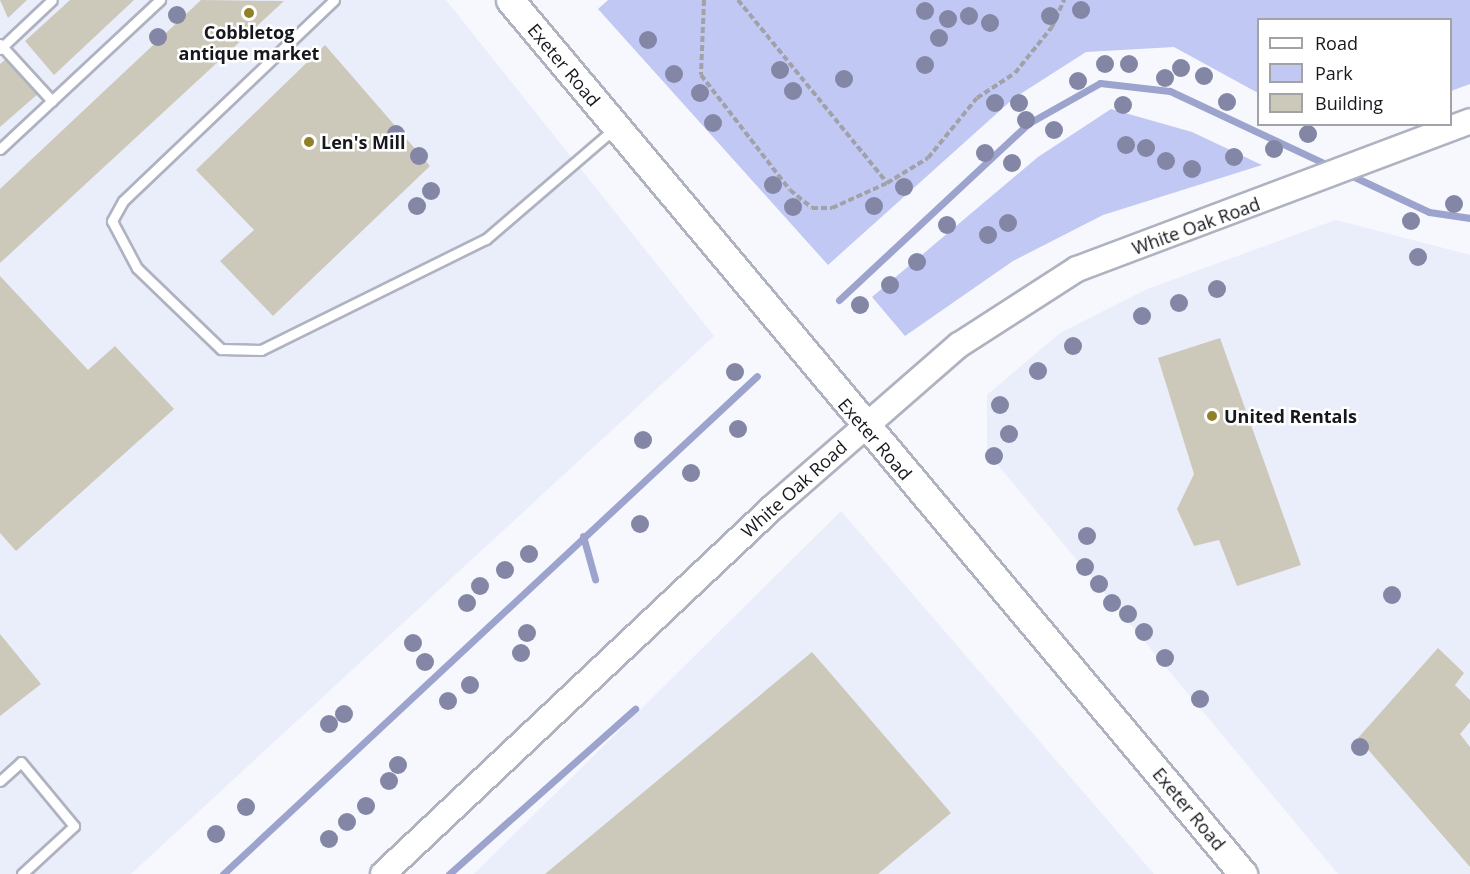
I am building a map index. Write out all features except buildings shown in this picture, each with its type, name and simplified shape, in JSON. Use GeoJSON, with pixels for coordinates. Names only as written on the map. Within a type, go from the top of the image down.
{"type":"FeatureCollection","features":[{"type":"Feature","properties":{"kind":"main road","name":"Exeter Road"},"geometry":{"type":"LineString","coordinates":[[510,0],[864,427],[1243,874]]}},
{"type":"Feature","properties":{"kind":"street","name":"White Oak Road"},"geometry":{"type":"LineString","coordinates":[[383,874],[864,427],[960,345],[1077,269],[1258,204],[1470,121]]}},
{"type":"Feature","properties":{"kind":"lane"},"geometry":{"type":"LineString","coordinates":[[52,0],[1,46],[52,100]]}},
{"type":"Feature","properties":{"kind":"lane"},"geometry":{"type":"LineString","coordinates":[[0,149],[160,0]]}},
{"type":"Feature","properties":{"kind":"lane"},"geometry":{"type":"LineString","coordinates":[[334,0],[123,201],[112,221],[137,268],[221,349],[261,350],[486,238],[616,127]]}},
{"type":"Feature","properties":{"kind":"lane"},"geometry":{"type":"LineString","coordinates":[[0,781],[21,762],[74,826],[22,874]]}},
{"type":"Feature","properties":{"kind":"path"},"geometry":{"type":"LineString","coordinates":[[704,0],[701,75],[790,190],[812,208],[832,208],[887,183],[928,158],[977,98],[1015,74],[1052,27],[1064,0]]}},
{"type":"Feature","properties":{"kind":"path"},"geometry":{"type":"LineString","coordinates":[[738,0],[887,183]]}},
{"type":"Feature","properties":{"kind":"shaded area"},"geometry":{"type":"Polygon","coordinates":[[[0,0],[446,0],[714,336],[131,874],[0,874],[0,0]]]}},
{"type":"Feature","properties":{"kind":"shaded area"},"geometry":{"type":"Polygon","coordinates":[[[1336,220],[1470,255],[1470,874],[1338,874],[987,452],[987,395],[1060,333],[1147,289],[1336,220]]]}},
{"type":"Feature","properties":{"kind":"shaded area"},"geometry":{"type":"Polygon","coordinates":[[[841,511],[1154,874],[474,874],[841,511]]]}},
{"type":"Feature","properties":{"kind":"green space"},"geometry":{"type":"Polygon","coordinates":[[[608,0],[1470,0],[1470,84],[1452,91],[1452,18],[1257,18],[1257,92],[1174,47],[1086,52],[1014,98],[828,265],[598,9],[608,0]]]}},
{"type":"Feature","properties":{"kind":"green space"},"geometry":{"type":"Polygon","coordinates":[[[1111,109],[1192,132],[1262,165],[1103,215],[1013,261],[905,336],[872,297],[1038,157],[1111,109]]]}},
{"type":"Feature","properties":{"kind":"waterway"},"geometry":{"type":"LineString","coordinates":[[839,300],[1029,123],[1100,83],[1170,91],[1330,166]]}},
{"type":"Feature","properties":{"kind":"waterway"},"geometry":{"type":"LineString","coordinates":[[1348,174],[1429,212],[1470,218]]}},
{"type":"Feature","properties":{"kind":"waterway"},"geometry":{"type":"LineString","coordinates":[[223,874],[757,376]]}},
{"type":"Feature","properties":{"kind":"waterway"},"geometry":{"type":"LineString","coordinates":[[583,536],[595,579]]}},
{"type":"Feature","properties":{"kind":"waterway"},"geometry":{"type":"LineString","coordinates":[[449,874],[635,709]]}},
{"type":"Feature","properties":{"kind":"place","name":"Cobbletog antique market"},"geometry":{"type":"Point","coordinates":[249,13]}},
{"type":"Feature","properties":{"kind":"place","name":"Len's Mill"},"geometry":{"type":"Point","coordinates":[309,142]}},
{"type":"Feature","properties":{"kind":"place","name":"United Rentals"},"geometry":{"type":"Point","coordinates":[1212,416]}}]}
